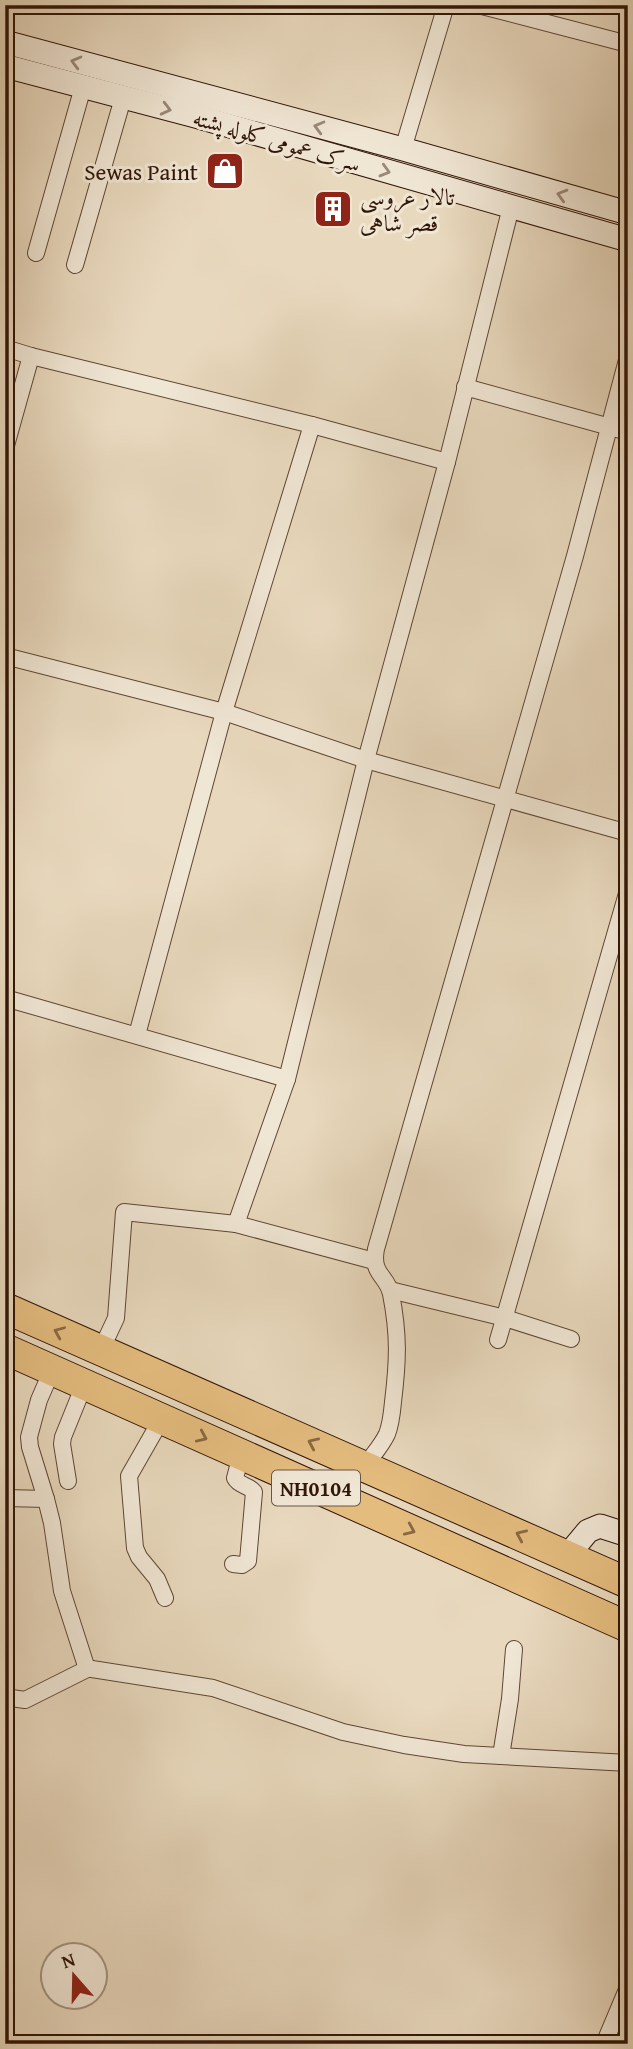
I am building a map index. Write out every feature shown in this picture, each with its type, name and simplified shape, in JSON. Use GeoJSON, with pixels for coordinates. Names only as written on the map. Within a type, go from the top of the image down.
{"type":"FeatureCollection","features":[{"type":"Feature","properties":{"kind":"highway","name":"NH0104"},"geometry":{"type":"LineString","coordinates":[[5,1308],[628,1583]]}},
{"type":"Feature","properties":{"kind":"highway","name":"NH0104"},"geometry":{"type":"LineString","coordinates":[[5,1349],[628,1627]]}},
{"type":"Feature","properties":{"kind":"main road","name":"سرک عمومی کلوله پشته"},"geometry":{"type":"LineString","coordinates":[[5,42],[403,149],[628,213]]}},
{"type":"Feature","properties":{"kind":"main road","name":"سرک عمومی کلوله پشته"},"geometry":{"type":"LineString","coordinates":[[5,66],[195,116],[628,240]]}},
{"type":"Feature","properties":{"kind":"main road"},"geometry":{"type":"LineString","coordinates":[[568,1556],[588,1531],[600,1526],[628,1535]]}},
{"type":"Feature","properties":{"kind":"street"},"geometry":{"type":"LineString","coordinates":[[403,149],[446,5]]}},
{"type":"Feature","properties":{"kind":"street"},"geometry":{"type":"LineString","coordinates":[[478,5],[536,12],[628,44]]}},
{"type":"Feature","properties":{"kind":"street"},"geometry":{"type":"LineString","coordinates":[[36,253],[83,87]]}},
{"type":"Feature","properties":{"kind":"street"},"geometry":{"type":"LineString","coordinates":[[75,265],[123,98]]}},
{"type":"Feature","properties":{"kind":"street"},"geometry":{"type":"LineString","coordinates":[[236,1224],[287,1079],[366,760],[447,461],[511,207]]}},
{"type":"Feature","properties":{"kind":"street"},"geometry":{"type":"LineString","coordinates":[[5,348],[447,461]]}},
{"type":"Feature","properties":{"kind":"street"},"geometry":{"type":"LineString","coordinates":[[5,449],[31,356]]}},
{"type":"Feature","properties":{"kind":"street"},"geometry":{"type":"LineString","coordinates":[[365,1465],[387,1435],[398,1363],[398,1338],[390,1290],[374,1261],[575,556],[628,356]]}},
{"type":"Feature","properties":{"kind":"street"},"geometry":{"type":"LineString","coordinates":[[465,387],[628,432]]}},
{"type":"Feature","properties":{"kind":"street"},"geometry":{"type":"LineString","coordinates":[[137,1035],[224,712],[312,425]]}},
{"type":"Feature","properties":{"kind":"street"},"geometry":{"type":"LineString","coordinates":[[5,656],[224,712],[366,760],[628,834]]}},
{"type":"Feature","properties":{"kind":"street"},"geometry":{"type":"LineString","coordinates":[[498,1339],[628,890]]}},
{"type":"Feature","properties":{"kind":"street"},"geometry":{"type":"LineString","coordinates":[[5,998],[287,1079]]}},
{"type":"Feature","properties":{"kind":"street"},"geometry":{"type":"LineString","coordinates":[[101,1350],[116,1318],[124,1212],[236,1224],[374,1261]]}},
{"type":"Feature","properties":{"kind":"street"},"geometry":{"type":"LineString","coordinates":[[390,1290],[505,1318],[571,1339]]}},
{"type":"Feature","properties":{"kind":"street"},"geometry":{"type":"LineString","coordinates":[[52,1370],[39,1400],[29,1437],[30,1447],[46,1499],[62,1591],[87,1669]]}},
{"type":"Feature","properties":{"kind":"street"},"geometry":{"type":"LineString","coordinates":[[68,1481],[63,1437],[84,1385]]}},
{"type":"Feature","properties":{"kind":"street"},"geometry":{"type":"LineString","coordinates":[[161,1420],[131,1470],[129,1482],[135,1548],[157,1579],[164,1598]]}},
{"type":"Feature","properties":{"kind":"street"},"geometry":{"type":"LineString","coordinates":[[233,1564],[242,1565],[248,1561],[254,1492],[235,1478],[242,1455]]}},
{"type":"Feature","properties":{"kind":"street"},"geometry":{"type":"LineString","coordinates":[[5,1498],[46,1499]]}},
{"type":"Feature","properties":{"kind":"street"},"geometry":{"type":"LineString","coordinates":[[501,1756],[514,1649]]}},
{"type":"Feature","properties":{"kind":"street"},"geometry":{"type":"LineString","coordinates":[[5,1697],[25,1700],[87,1669],[213,1688],[344,1732],[404,1745],[464,1754],[628,1763]]}},
{"type":"Feature","properties":{"kind":"street"},"geometry":{"type":"LineString","coordinates":[[604,2044],[628,1987]]}},
{"type":"Feature","properties":{"kind":"place","name":"Sewas Paint"},"geometry":{"type":"Point","coordinates":[225,171]}},
{"type":"Feature","properties":{"kind":"place","name":"تالار عروسی قصر شاهی"},"geometry":{"type":"Point","coordinates":[333,209]}}]}
